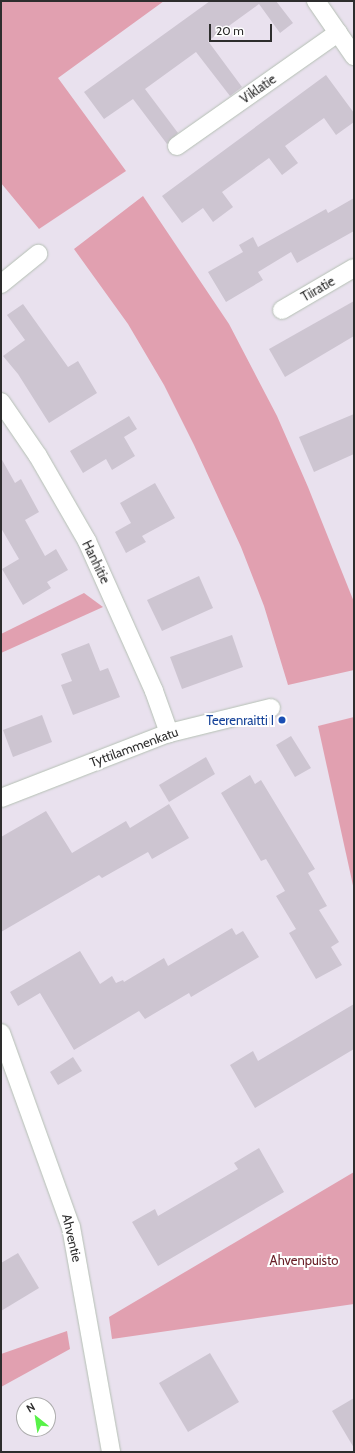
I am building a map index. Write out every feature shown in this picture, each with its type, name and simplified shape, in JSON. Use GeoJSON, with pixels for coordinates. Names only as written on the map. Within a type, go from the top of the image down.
{"type":"FeatureCollection","features":[{"type":"Feature","properties":{"kind":"street"},"geometry":{"type":"LineString","coordinates":[[316,1],[354,56]]}},
{"type":"Feature","properties":{"kind":"street","name":"Viklatie"},"geometry":{"type":"LineString","coordinates":[[177,146],[338,33]]}},
{"type":"Feature","properties":{"kind":"street"},"geometry":{"type":"LineString","coordinates":[[1,284],[38,254]]}},
{"type":"Feature","properties":{"kind":"street","name":"Tiiratie"},"geometry":{"type":"LineString","coordinates":[[282,310],[354,268]]}},
{"type":"Feature","properties":{"kind":"street","name":"Hanhitie"},"geometry":{"type":"LineString","coordinates":[[1,402],[38,456],[87,541],[154,691],[169,733]]}},
{"type":"Feature","properties":{"kind":"street","name":"Tyttilammenkatu"},"geometry":{"type":"LineString","coordinates":[[1,798],[169,733],[270,708]]}},
{"type":"Feature","properties":{"kind":"street","name":"Ahventie"},"geometry":{"type":"LineString","coordinates":[[1,1033],[71,1227],[111,1452]]}},
{"type":"Feature","properties":{"kind":"green space"},"geometry":{"type":"Polygon","coordinates":[[[1,1],[164,1],[58,78],[126,171],[39,229],[1,183],[1,1]]]}},
{"type":"Feature","properties":{"kind":"green space"},"geometry":{"type":"Polygon","coordinates":[[[143,196],[229,324],[277,416],[308,487],[354,602],[354,670],[288,685],[264,606],[241,547],[194,445],[164,385],[128,324],[74,249],[143,196]]]}},
{"type":"Feature","properties":{"kind":"green space"},"geometry":{"type":"Polygon","coordinates":[[[84,593],[103,607],[1,653],[1,634],[84,593]]]}},
{"type":"Feature","properties":{"kind":"green space"},"geometry":{"type":"Polygon","coordinates":[[[354,717],[354,890],[318,726],[354,717]]]}},
{"type":"Feature","properties":{"kind":"green space","name":"Ahvenpuisto"},"geometry":{"type":"Polygon","coordinates":[[[354,1172],[354,1304],[112,1339],[109,1317],[354,1172]]]}},
{"type":"Feature","properties":{"kind":"green space"},"geometry":{"type":"Polygon","coordinates":[[[67,1331],[70,1349],[1,1387],[1,1354],[67,1331]]]}},
{"type":"Feature","properties":{"kind":"building"},"geometry":{"type":"Polygon","coordinates":[[[210,1],[276,1],[293,23],[280,33],[259,4],[208,41],[242,87],[230,96],[196,52],[145,89],[178,133],[167,144],[133,99],[104,119],[84,92],[210,1]]]}},
{"type":"Feature","properties":{"kind":"building"},"geometry":{"type":"Polygon","coordinates":[[[326,75],[354,113],[354,122],[336,135],[324,118],[285,146],[298,163],[282,175],[269,158],[222,192],[233,207],[213,222],[203,208],[182,223],[162,196],[326,75]]]}},
{"type":"Feature","properties":{"kind":"building"},"geometry":{"type":"Polygon","coordinates":[[[354,198],[354,231],[297,263],[291,252],[258,272],[263,280],[226,302],[208,272],[243,252],[239,245],[253,237],[258,247],[326,209],[328,213],[354,198]]]}},
{"type":"Feature","properties":{"kind":"building"},"geometry":{"type":"Polygon","coordinates":[[[354,301],[354,336],[285,377],[269,349],[354,301]]]}},
{"type":"Feature","properties":{"kind":"building"},"geometry":{"type":"Polygon","coordinates":[[[23,304],[68,367],[78,361],[97,393],[49,423],[18,374],[3,356],[25,340],[7,315],[23,304]]]}},
{"type":"Feature","properties":{"kind":"building"},"geometry":{"type":"Polygon","coordinates":[[[354,414],[354,454],[314,472],[299,437],[354,414]]]}},
{"type":"Feature","properties":{"kind":"building"},"geometry":{"type":"Polygon","coordinates":[[[129,416],[137,429],[124,437],[135,456],[112,470],[106,459],[83,473],[70,451],[129,416]]]}},
{"type":"Feature","properties":{"kind":"building"},"geometry":{"type":"Polygon","coordinates":[[[1,458],[15,483],[21,479],[39,512],[25,520],[45,556],[56,549],[68,570],[47,582],[51,588],[23,605],[2,569],[19,559],[1,528],[1,458]]]}},
{"type":"Feature","properties":{"kind":"building"},"geometry":{"type":"Polygon","coordinates":[[[155,483],[175,518],[142,536],[146,542],[126,553],[115,532],[131,523],[120,503],[155,483]]]}},
{"type":"Feature","properties":{"kind":"building"},"geometry":{"type":"Polygon","coordinates":[[[199,576],[213,608],[162,631],[147,600],[199,576]]]}},
{"type":"Feature","properties":{"kind":"building"},"geometry":{"type":"Polygon","coordinates":[[[232,635],[243,667],[182,689],[170,657],[232,635]]]}},
{"type":"Feature","properties":{"kind":"building"},"geometry":{"type":"Polygon","coordinates":[[[89,643],[100,671],[108,668],[120,697],[73,715],[61,685],[72,681],[61,654],[89,643]]]}},
{"type":"Feature","properties":{"kind":"building"},"geometry":{"type":"Polygon","coordinates":[[[42,715],[52,742],[13,757],[3,730],[42,715]]]}},
{"type":"Feature","properties":{"kind":"building"},"geometry":{"type":"Polygon","coordinates":[[[291,736],[311,768],[295,777],[276,745],[291,736]]]}},
{"type":"Feature","properties":{"kind":"building"},"geometry":{"type":"Polygon","coordinates":[[[206,757],[215,774],[169,802],[159,785],[206,757]]]}},
{"type":"Feature","properties":{"kind":"building"},"geometry":{"type":"Polygon","coordinates":[[[250,775],[255,784],[261,780],[315,869],[308,873],[327,906],[319,910],[339,942],[331,947],[342,965],[316,979],[289,933],[296,929],[276,896],[285,891],[266,859],[261,861],[221,793],[250,775]]]}},
{"type":"Feature","properties":{"kind":"building"},"geometry":{"type":"Polygon","coordinates":[[[169,804],[189,838],[152,859],[148,852],[102,878],[99,875],[1,932],[1,837],[46,811],[72,853],[126,821],[130,828],[169,804]]]}},
{"type":"Feature","properties":{"kind":"building"},"geometry":{"type":"Polygon","coordinates":[[[232,928],[236,935],[243,931],[259,957],[191,997],[189,993],[145,1019],[139,1011],[74,1050],[40,993],[18,1006],[10,992],[80,951],[100,984],[112,976],[116,983],[123,980],[124,982],[164,958],[168,966],[232,928]]]}},
{"type":"Feature","properties":{"kind":"building"},"geometry":{"type":"Polygon","coordinates":[[[354,1004],[354,1049],[255,1108],[230,1065],[253,1051],[258,1061],[354,1004]]]}},
{"type":"Feature","properties":{"kind":"building"},"geometry":{"type":"Polygon","coordinates":[[[73,1057],[82,1071],[58,1085],[50,1072],[73,1057]]]}},
{"type":"Feature","properties":{"kind":"building"},"geometry":{"type":"Polygon","coordinates":[[[259,1148],[284,1192],[158,1266],[132,1222],[155,1209],[158,1216],[238,1169],[234,1163],[259,1148]]]}},
{"type":"Feature","properties":{"kind":"building"},"geometry":{"type":"Polygon","coordinates":[[[18,1253],[39,1288],[1,1311],[1,1263],[18,1253]]]}},
{"type":"Feature","properties":{"kind":"building"},"geometry":{"type":"Polygon","coordinates":[[[210,1353],[239,1402],[188,1432],[159,1383],[210,1353]]]}},
{"type":"Feature","properties":{"kind":"building"},"geometry":{"type":"Polygon","coordinates":[[[354,1398],[354,1448],[332,1411],[354,1398]]]}},
{"type":"Feature","properties":{"kind":"place","name":"Teerenraitti I"},"geometry":{"type":"Point","coordinates":[282,720]}}]}
